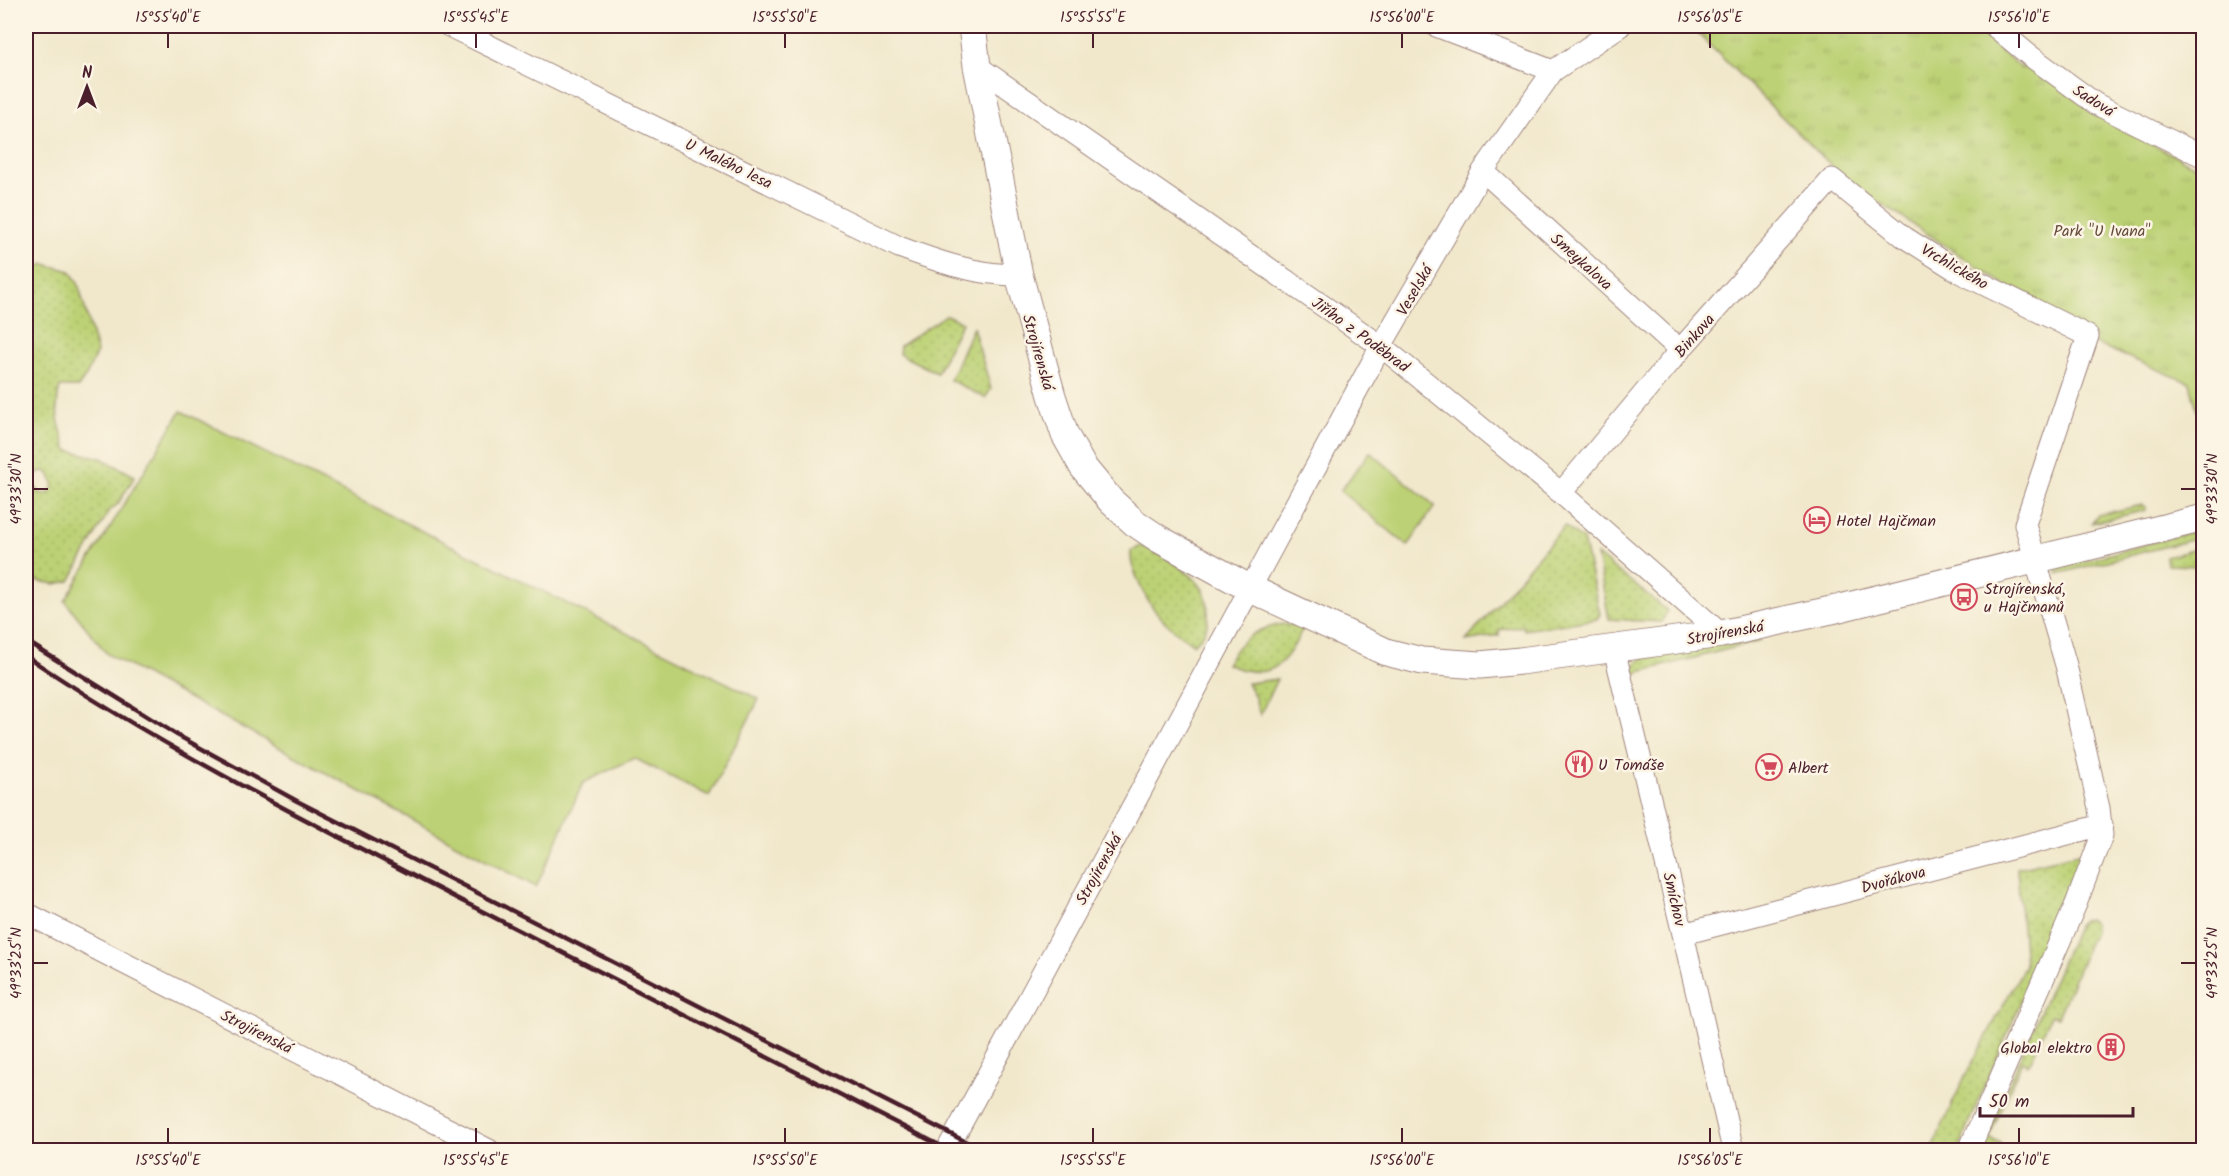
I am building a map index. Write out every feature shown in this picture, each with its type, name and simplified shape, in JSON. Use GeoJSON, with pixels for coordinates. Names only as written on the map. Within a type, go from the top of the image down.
{"type":"FeatureCollection","features":[{"type":"Feature","properties":{"kind":"street","name":"U Malého lesa"},"geometry":{"type":"LineString","coordinates":[[449,26],[899,247],[986,274],[1018,275]]}},
{"type":"Feature","properties":{"kind":"street","name":"Strojírenská"},"geometry":{"type":"LineString","coordinates":[[972,26],[977,66],[1018,275],[1065,435],[1094,481],[1134,523],[1159,539],[1251,589],[1386,652],[1422,661],[1479,665],[1721,634],[1825,612],[2204,518]]}},
{"type":"Feature","properties":{"kind":"street"},"geometry":{"type":"LineString","coordinates":[[1436,26],[1553,71]]}},
{"type":"Feature","properties":{"kind":"street","name":"Veselská"},"geometry":{"type":"LineString","coordinates":[[1251,589],[1381,346],[1483,171],[1553,71],[1620,26]]}},
{"type":"Feature","properties":{"kind":"street","name":"Sadová"},"geometry":{"type":"LineString","coordinates":[[1994,26],[2096,104],[2204,157]]}},
{"type":"Feature","properties":{"kind":"street","name":"Jiřího z Poděbrad"},"geometry":{"type":"LineString","coordinates":[[977,66],[1381,346],[1561,493],[1721,634]]}},
{"type":"Feature","properties":{"kind":"street","name":"Smeykalova"},"geometry":{"type":"LineString","coordinates":[[1483,171],[1680,350]]}},
{"type":"Feature","properties":{"kind":"street","name":"Binkova"},"geometry":{"type":"LineString","coordinates":[[1561,493],[1680,350],[1832,179]]}},
{"type":"Feature","properties":{"kind":"street","name":"Vrchlického"},"geometry":{"type":"LineString","coordinates":[[1832,179],[1904,237],[1959,272],[2088,336],[2025,524],[2036,559]]}},
{"type":"Feature","properties":{"kind":"street"},"geometry":{"type":"LineString","coordinates":[[1971,1150],[1972,1143],[2100,845],[2102,825],[2066,665],[2036,559]]}},
{"type":"Feature","properties":{"kind":"street","name":"Strojírenská"},"geometry":{"type":"LineString","coordinates":[[947,1150],[1251,589]]}},
{"type":"Feature","properties":{"kind":"street","name":"Smíchov"},"geometry":{"type":"LineString","coordinates":[[1614,649],[1683,934],[1732,1150]]}},
{"type":"Feature","properties":{"kind":"street","name":"Dvořákova"},"geometry":{"type":"LineString","coordinates":[[1683,934],[2102,825]]}},
{"type":"Feature","properties":{"kind":"street","name":"Strojírenská"},"geometry":{"type":"LineString","coordinates":[[26,913],[489,1150]]}},
{"type":"Feature","properties":{"kind":"green space","name":"Park \"U Ivana\""},"geometry":{"type":"Polygon","coordinates":[[[1690,26],[1982,26],[1993,34],[1991,43],[2022,68],[2027,63],[2109,122],[2203,170],[2203,432],[2190,383],[2094,343],[1848,182],[1690,26]]]}},
{"type":"Feature","properties":{"kind":"green space"},"geometry":{"type":"Polygon","coordinates":[[[45,264],[70,271],[78,283],[97,352],[78,387],[60,387],[57,411],[67,450],[101,458],[135,476],[118,504],[109,511],[70,581],[55,584],[26,579],[26,271],[45,264]],[[45,471],[35,475],[35,487],[40,493],[48,494],[54,486],[50,475],[45,471]]]}},
{"type":"Feature","properties":{"kind":"green space"},"geometry":{"type":"Polygon","coordinates":[[[946,315],[962,322],[937,373],[899,354],[900,346],[946,315]]]}},
{"type":"Feature","properties":{"kind":"green space"},"geometry":{"type":"Polygon","coordinates":[[[973,327],[991,389],[985,398],[950,380],[973,327]]]}},
{"type":"Feature","properties":{"kind":"green space"},"geometry":{"type":"Polygon","coordinates":[[[181,411],[759,699],[709,796],[634,758],[583,783],[536,887],[107,654],[65,601],[181,411]]]}},
{"type":"Feature","properties":{"kind":"green space"},"geometry":{"type":"Polygon","coordinates":[[[1370,452],[1435,506],[1408,546],[1340,491],[1370,452]]]}},
{"type":"Feature","properties":{"kind":"green space"},"geometry":{"type":"Polygon","coordinates":[[[2142,505],[2146,507],[2146,510],[2092,523],[2098,515],[2142,505]]]}},
{"type":"Feature","properties":{"kind":"green space"},"geometry":{"type":"Polygon","coordinates":[[[1564,526],[1583,540],[1600,614],[1597,619],[1524,630],[1523,626],[1499,630],[1499,635],[1466,641],[1564,526]]]}},
{"type":"Feature","properties":{"kind":"green space"},"geometry":{"type":"Polygon","coordinates":[[[2203,529],[2203,537],[2057,574],[2058,568],[2203,529]]]}},
{"type":"Feature","properties":{"kind":"green space"},"geometry":{"type":"Polygon","coordinates":[[[1140,546],[1177,565],[1191,575],[1202,588],[1207,604],[1207,623],[1203,634],[1193,644],[1159,616],[1141,589],[1131,558],[1131,551],[1140,546]]]}},
{"type":"Feature","properties":{"kind":"green space"},"geometry":{"type":"Polygon","coordinates":[[[2203,547],[2203,566],[2167,565],[2166,557],[2203,547]]]}},
{"type":"Feature","properties":{"kind":"green space"},"geometry":{"type":"Polygon","coordinates":[[[1597,555],[1667,611],[1662,622],[1609,619],[1597,555]]]}},
{"type":"Feature","properties":{"kind":"green space"},"geometry":{"type":"Polygon","coordinates":[[[1283,624],[1299,626],[1302,630],[1289,654],[1273,668],[1253,672],[1226,664],[1249,636],[1283,624]]]}},
{"type":"Feature","properties":{"kind":"green space"},"geometry":{"type":"Polygon","coordinates":[[[1759,638],[1760,641],[1632,674],[1633,666],[1643,658],[1759,638]]]}},
{"type":"Feature","properties":{"kind":"green space"},"geometry":{"type":"Polygon","coordinates":[[[1277,679],[1260,715],[1254,695],[1247,683],[1277,679]]]}},
{"type":"Feature","properties":{"kind":"green space"},"geometry":{"type":"Polygon","coordinates":[[[2086,852],[1966,1129],[1960,1150],[1931,1150],[1965,1076],[2025,965],[2017,868],[2086,852]]]}},
{"type":"Feature","properties":{"kind":"green space"},"geometry":{"type":"Polygon","coordinates":[[[2088,919],[2094,923],[2094,931],[2058,1017],[2051,1015],[2030,1063],[2026,1065],[2022,1061],[1989,1138],[2001,1144],[2002,1150],[1980,1150],[2078,925],[2088,919]]]}},
{"type":"Feature","properties":{"kind":"railway"},"geometry":{"type":"LineString","coordinates":[[26,641],[177,735],[297,801],[982,1150]]}},
{"type":"Feature","properties":{"kind":"railway"},"geometry":{"type":"LineString","coordinates":[[26,656],[132,723],[298,816],[949,1150]]}},
{"type":"Feature","properties":{"kind":"place","name":"Hotel Hajčman"},"geometry":{"type":"Point","coordinates":[1817,520]}},
{"type":"Feature","properties":{"kind":"place","name":"Strojírenská, u Hajčmanů"},"geometry":{"type":"Point","coordinates":[1964,597]}},
{"type":"Feature","properties":{"kind":"place","name":"U Tomáše"},"geometry":{"type":"Point","coordinates":[1579,764]}},
{"type":"Feature","properties":{"kind":"place","name":"Albert"},"geometry":{"type":"Point","coordinates":[1769,767]}},
{"type":"Feature","properties":{"kind":"place","name":"Global elektro"},"geometry":{"type":"Point","coordinates":[2111,1047]}}]}
